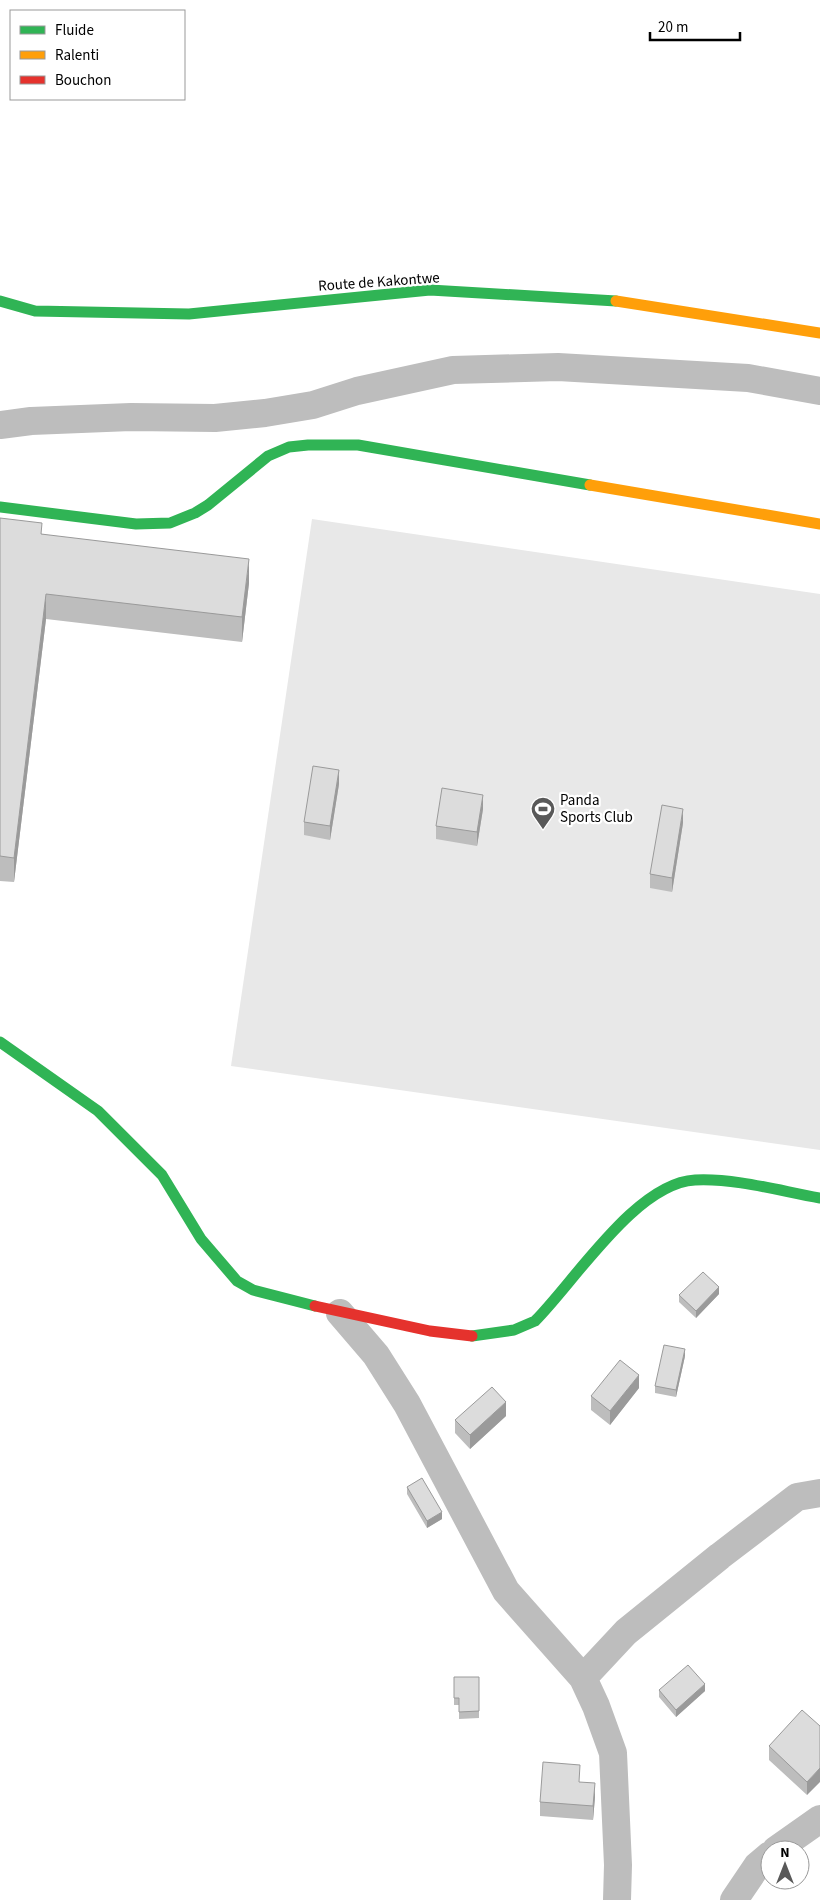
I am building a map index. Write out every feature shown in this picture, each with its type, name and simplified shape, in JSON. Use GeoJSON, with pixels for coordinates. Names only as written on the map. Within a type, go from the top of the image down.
{"type":"FeatureCollection","features":[{"type":"Feature","properties":{"kind":"street","name":"Route de Kakontwe"},"geometry":{"type":"LineString","coordinates":[[0,301],[35,311],[189,314],[430,290],[629,302],[820,333]]}},
{"type":"Feature","properties":{"kind":"street"},"geometry":{"type":"LineString","coordinates":[[0,425],[31,421],[131,417],[215,418],[265,413],[313,405],[357,391],[453,370],[558,367],[748,378],[820,391]]}},
{"type":"Feature","properties":{"kind":"street"},"geometry":{"type":"LineString","coordinates":[[0,507],[93,517],[119,523],[151,525],[179,521],[208,506],[257,462],[284,448],[358,445],[820,524]]}},
{"type":"Feature","properties":{"kind":"street"},"geometry":{"type":"LineString","coordinates":[[0,1042],[98,1112],[162,1175],[201,1239],[237,1281],[253,1290],[282,1300],[340,1313],[464,1336],[490,1335],[514,1330],[535,1321],[627,1215],[669,1186],[694,1180],[735,1183],[820,1198]]}},
{"type":"Feature","properties":{"kind":"street"},"geometry":{"type":"LineString","coordinates":[[340,1313],[376,1355],[407,1404],[506,1591],[583,1678],[596,1706],[613,1753],[618,1865],[617,1900]]}},
{"type":"Feature","properties":{"kind":"street"},"geometry":{"type":"LineString","coordinates":[[583,1678],[626,1632],[720,1556],[797,1497],[820,1493]]}},
{"type":"Feature","properties":{"kind":"street"},"geometry":{"type":"LineString","coordinates":[[790,1840],[820,1819]]}},
{"type":"Feature","properties":{"kind":"street"},"geometry":{"type":"LineString","coordinates":[[734,1900],[760,1863]]}},
{"type":"Feature","properties":{"kind":"shaded area","name":"Panda Sports Club"},"geometry":{"type":"Polygon","coordinates":[[[312,519],[820,594],[820,1150],[231,1066],[312,519]]]}},
{"type":"Feature","properties":{"kind":"building"},"geometry":{"type":"Polygon","coordinates":[[[0,518],[42,523],[41,534],[249,559],[242,617],[46,594],[14,858],[0,856],[0,518]]]}},
{"type":"Feature","properties":{"kind":"building"},"geometry":{"type":"Polygon","coordinates":[[[313,766],[339,770],[330,826],[304,822],[313,766]]]}},
{"type":"Feature","properties":{"kind":"building"},"geometry":{"type":"Polygon","coordinates":[[[442,788],[483,795],[477,832],[436,826],[442,788]]]}},
{"type":"Feature","properties":{"kind":"building"},"geometry":{"type":"Polygon","coordinates":[[[662,805],[683,809],[672,878],[650,874],[662,805]]]}},
{"type":"Feature","properties":{"kind":"building"},"geometry":{"type":"Polygon","coordinates":[[[703,1272],[719,1287],[696,1311],[679,1295],[703,1272]]]}},
{"type":"Feature","properties":{"kind":"building"},"geometry":{"type":"Polygon","coordinates":[[[664,1345],[685,1349],[676,1390],[655,1386],[664,1345]]]}},
{"type":"Feature","properties":{"kind":"building"},"geometry":{"type":"Polygon","coordinates":[[[620,1360],[639,1375],[610,1411],[591,1396],[620,1360]]]}},
{"type":"Feature","properties":{"kind":"building"},"geometry":{"type":"Polygon","coordinates":[[[492,1387],[506,1402],[470,1435],[455,1420],[492,1387]]]}},
{"type":"Feature","properties":{"kind":"building"},"geometry":{"type":"Polygon","coordinates":[[[422,1478],[442,1512],[427,1521],[407,1487],[422,1478]]]}},
{"type":"Feature","properties":{"kind":"building"},"geometry":{"type":"Polygon","coordinates":[[[688,1665],[705,1684],[676,1710],[659,1690],[688,1665]]]}},
{"type":"Feature","properties":{"kind":"building"},"geometry":{"type":"Polygon","coordinates":[[[454,1677],[479,1677],[479,1711],[459,1712],[459,1698],[454,1698],[454,1677]]]}},
{"type":"Feature","properties":{"kind":"building"},"geometry":{"type":"Polygon","coordinates":[[[802,1710],[820,1726],[820,1768],[807,1782],[769,1746],[802,1710]]]}},
{"type":"Feature","properties":{"kind":"building"},"geometry":{"type":"Polygon","coordinates":[[[543,1762],[580,1765],[579,1782],[595,1783],[593,1806],[540,1802],[543,1762]]]}},
{"type":"Feature","properties":{"kind":"traffic: fast"},"geometry":{"type":"LineString","coordinates":[[0,301],[35,311],[189,314],[430,290],[616,301]]}},
{"type":"Feature","properties":{"kind":"traffic: fast"},"geometry":{"type":"LineString","coordinates":[[0,507],[136,524],[170,523],[195,513],[208,505],[268,456],[289,447],[308,445],[358,445],[590,485]]}},
{"type":"Feature","properties":{"kind":"traffic: fast"},"geometry":{"type":"LineString","coordinates":[[0,1042],[98,1111],[162,1175],[201,1239],[237,1281],[253,1290],[315,1306]]}},
{"type":"Feature","properties":{"kind":"traffic: fast"},"geometry":{"type":"LineString","coordinates":[[472,1336],[514,1330],[535,1321],[629,1215],[651,1198],[673,1185],[695,1180],[726,1181],[820,1198]]}},
{"type":"Feature","properties":{"kind":"traffic: slow"},"geometry":{"type":"LineString","coordinates":[[616,301],[820,333]]}},
{"type":"Feature","properties":{"kind":"traffic: slow"},"geometry":{"type":"LineString","coordinates":[[590,485],[820,524]]}},
{"type":"Feature","properties":{"kind":"traffic: jam"},"geometry":{"type":"LineString","coordinates":[[315,1306],[430,1331],[472,1336]]}},
{"type":"Feature","properties":{"kind":"place","name":"Panda Sports Club"},"geometry":{"type":"Point","coordinates":[543,830]}}]}
